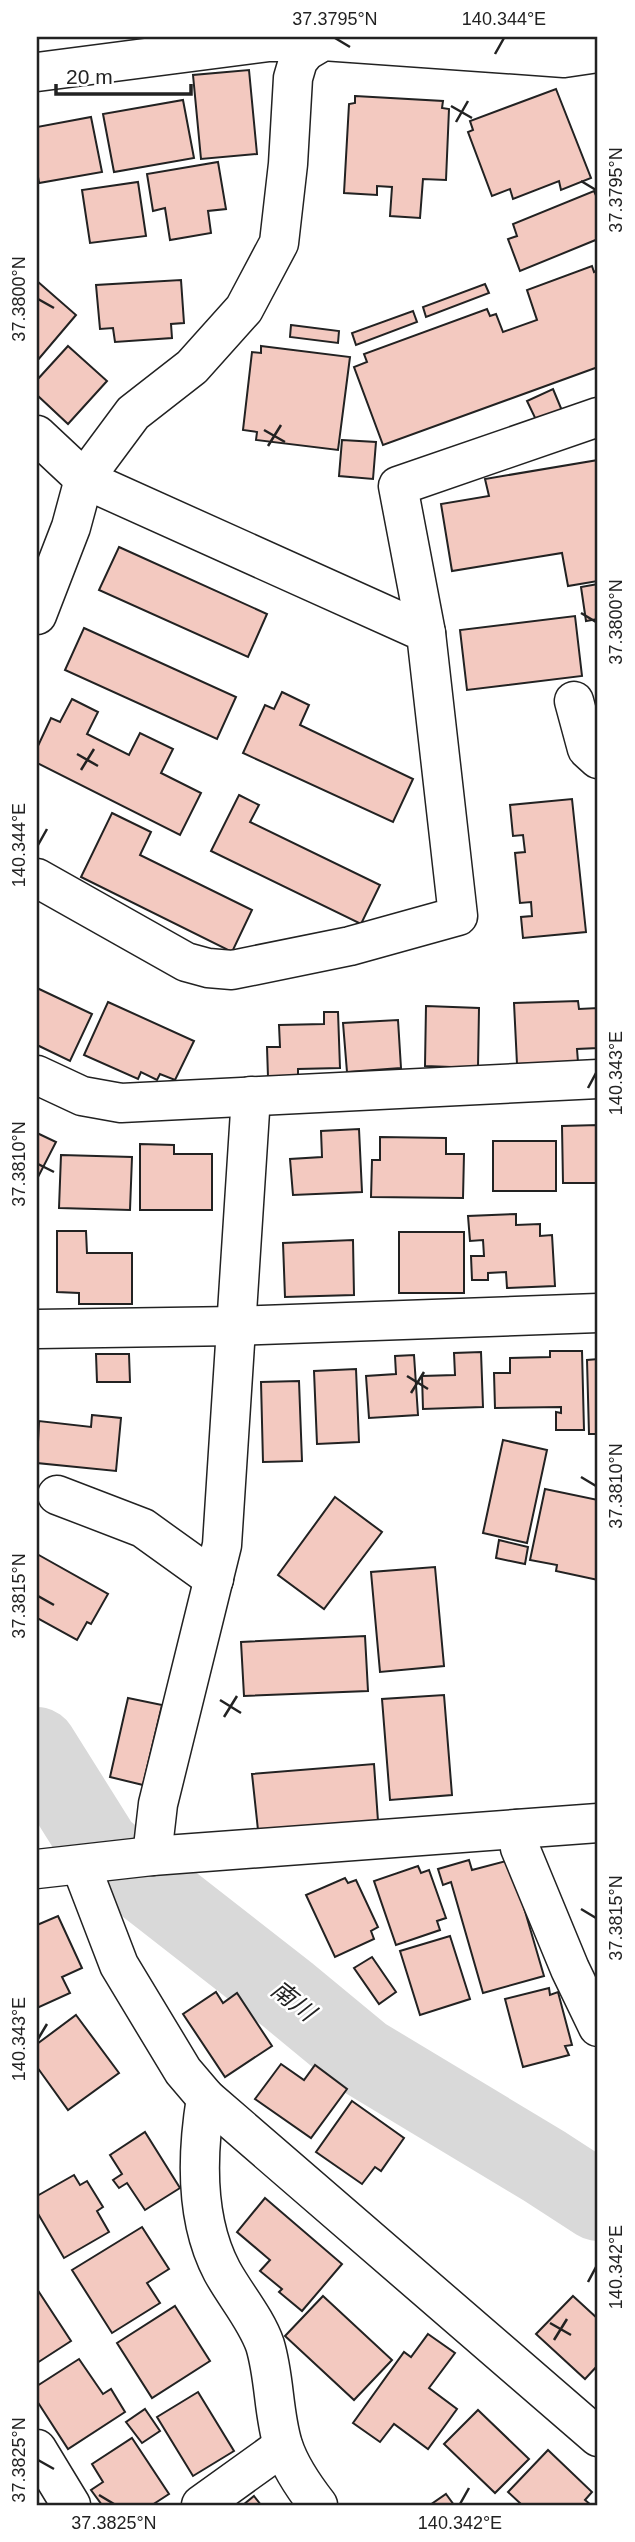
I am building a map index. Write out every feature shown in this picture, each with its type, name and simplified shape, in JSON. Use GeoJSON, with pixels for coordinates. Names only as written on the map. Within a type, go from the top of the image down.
{"type":"FeatureCollection","features":[{"type":"Feature","properties":{"kind":"street"},"geometry":{"type":"LineString","coordinates":[[37,615],[71,527],[84,480],[133,413],[192,367],[244,309],[279,243],[288,164],[293,78],[298,61],[306,51],[323,41],[564,58],[598,53]]}},
{"type":"Feature","properties":{"kind":"street"},"geometry":{"type":"LineString","coordinates":[[37,72],[269,42],[284,42],[306,51]]}},
{"type":"Feature","properties":{"kind":"street"},"geometry":{"type":"LineString","coordinates":[[37,878],[186,962],[208,968],[232,970],[350,946],[458,916],[426,633],[398,486],[598,417]]}},
{"type":"Feature","properties":{"kind":"street"},"geometry":{"type":"LineString","coordinates":[[37,435],[84,480],[426,633]]}},
{"type":"Feature","properties":{"kind":"street"},"geometry":{"type":"LineString","coordinates":[[574,701],[587,749],[598,759]]}},
{"type":"Feature","properties":{"kind":"street"},"geometry":{"type":"LineString","coordinates":[[37,1075],[82,1096],[121,1103],[598,1079]]}},
{"type":"Feature","properties":{"kind":"street"},"geometry":{"type":"LineString","coordinates":[[150,1856],[158,1804],[222,1545],[251,1096]]}},
{"type":"Feature","properties":{"kind":"street"},"geometry":{"type":"LineString","coordinates":[[37,1329],[236,1326],[598,1313]]}},
{"type":"Feature","properties":{"kind":"street"},"geometry":{"type":"LineString","coordinates":[[57,1495],[143,1528],[214,1579]]}},
{"type":"Feature","properties":{"kind":"street"},"geometry":{"type":"LineString","coordinates":[[37,1869],[150,1856],[598,1824]]}},
{"type":"Feature","properties":{"kind":"street"},"geometry":{"type":"LineString","coordinates":[[517,1829],[520,1848],[570,1969],[598,2027]]}},
{"type":"Feature","properties":{"kind":"street"},"geometry":{"type":"LineString","coordinates":[[85,1865],[119,1965],[183,2071],[206,2098],[598,2437]]}},
{"type":"Feature","properties":{"kind":"street"},"geometry":{"type":"LineString","coordinates":[[206,2098],[200,2143],[203,2199],[209,2241],[264,2342],[283,2446],[318,2505]]}},
{"type":"Feature","properties":{"kind":"street"},"geometry":{"type":"LineString","coordinates":[[201,2505],[283,2446]]}},
{"type":"Feature","properties":{"kind":"street"},"geometry":{"type":"LineString","coordinates":[[37,2449],[71,2505]]}},
{"type":"Feature","properties":{"kind":"building"},"geometry":{"type":"Polygon","coordinates":[[[249,70],[257,154],[201,159],[193,75],[249,70]]]}},
{"type":"Feature","properties":{"kind":"building"},"geometry":{"type":"Polygon","coordinates":[[[556,89],[591,178],[561,190],[559,181],[513,199],[510,189],[492,196],[468,132],[473,130],[470,121],[556,89]]]}},
{"type":"Feature","properties":{"kind":"building"},"geometry":{"type":"Polygon","coordinates":[[[355,96],[443,101],[442,108],[449,109],[446,180],[423,179],[420,218],[390,216],[392,187],[377,186],[377,195],[344,193],[349,104],[355,103],[355,96]]]}},
{"type":"Feature","properties":{"kind":"building"},"geometry":{"type":"Polygon","coordinates":[[[183,100],[194,158],[114,172],[103,114],[183,100]]]}},
{"type":"Feature","properties":{"kind":"building"},"geometry":{"type":"Polygon","coordinates":[[[91,117],[102,172],[39,183],[37,127],[91,117]]]}},
{"type":"Feature","properties":{"kind":"building"},"geometry":{"type":"Polygon","coordinates":[[[218,162],[226,209],[208,211],[211,233],[170,240],[165,208],[153,211],[147,174],[218,162]]]}},
{"type":"Feature","properties":{"kind":"building"},"geometry":{"type":"Polygon","coordinates":[[[138,182],[146,236],[90,243],[82,190],[138,182]]]}},
{"type":"Feature","properties":{"kind":"building"},"geometry":{"type":"Polygon","coordinates":[[[594,191],[598,200],[598,239],[520,271],[508,239],[517,236],[513,224],[594,191]]]}},
{"type":"Feature","properties":{"kind":"building"},"geometry":{"type":"Polygon","coordinates":[[[592,266],[594,272],[598,270],[598,367],[383,445],[354,367],[367,362],[364,354],[487,309],[490,316],[496,314],[503,332],[537,320],[527,290],[592,266]]]}},
{"type":"Feature","properties":{"kind":"building"},"geometry":{"type":"Polygon","coordinates":[[[181,280],[184,323],[171,324],[172,338],[115,342],[113,328],[100,329],[96,285],[181,280]]]}},
{"type":"Feature","properties":{"kind":"building"},"geometry":{"type":"Polygon","coordinates":[[[37,281],[76,315],[37,361],[37,281]]]}},
{"type":"Feature","properties":{"kind":"building"},"geometry":{"type":"Polygon","coordinates":[[[485,284],[489,293],[426,317],[423,307],[485,284]]]}},
{"type":"Feature","properties":{"kind":"building"},"geometry":{"type":"Polygon","coordinates":[[[413,311],[417,322],[356,345],[352,333],[413,311]]]}},
{"type":"Feature","properties":{"kind":"building"},"geometry":{"type":"Polygon","coordinates":[[[291,325],[339,331],[338,343],[290,337],[291,325]]]}},
{"type":"Feature","properties":{"kind":"building"},"geometry":{"type":"Polygon","coordinates":[[[68,346],[107,381],[68,424],[37,395],[37,380],[68,346]]]}},
{"type":"Feature","properties":{"kind":"building"},"geometry":{"type":"Polygon","coordinates":[[[261,346],[350,357],[338,450],[256,440],[257,432],[243,430],[252,352],[261,353],[261,346]]]}},
{"type":"Feature","properties":{"kind":"building"},"geometry":{"type":"Polygon","coordinates":[[[553,389],[563,413],[538,424],[527,401],[553,389]]]}},
{"type":"Feature","properties":{"kind":"building"},"geometry":{"type":"Polygon","coordinates":[[[342,440],[376,442],[373,479],[339,476],[342,440]]]}},
{"type":"Feature","properties":{"kind":"building"},"geometry":{"type":"Polygon","coordinates":[[[598,460],[598,581],[568,586],[562,553],[452,571],[441,504],[489,496],[485,479],[598,460]]]}},
{"type":"Feature","properties":{"kind":"building"},"geometry":{"type":"Polygon","coordinates":[[[119,547],[267,614],[248,657],[99,590],[119,547]]]}},
{"type":"Feature","properties":{"kind":"building"},"geometry":{"type":"Polygon","coordinates":[[[598,584],[598,619],[586,621],[581,587],[598,584]]]}},
{"type":"Feature","properties":{"kind":"building"},"geometry":{"type":"Polygon","coordinates":[[[575,616],[582,676],[467,690],[460,630],[575,616]]]}},
{"type":"Feature","properties":{"kind":"building"},"geometry":{"type":"Polygon","coordinates":[[[84,628],[236,697],[217,739],[65,670],[84,628]]]}},
{"type":"Feature","properties":{"kind":"building"},"geometry":{"type":"Polygon","coordinates":[[[282,692],[309,705],[300,725],[413,779],[393,822],[243,753],[265,705],[274,709],[282,692]]]}},
{"type":"Feature","properties":{"kind":"building"},"geometry":{"type":"Polygon","coordinates":[[[72,699],[98,712],[87,734],[129,755],[140,733],[173,749],[161,773],[201,793],[180,835],[37,763],[37,748],[51,718],[60,722],[72,699]]]}},
{"type":"Feature","properties":{"kind":"building"},"geometry":{"type":"Polygon","coordinates":[[[239,795],[259,805],[250,822],[380,885],[361,924],[211,851],[239,795]]]}},
{"type":"Feature","properties":{"kind":"building"},"geometry":{"type":"Polygon","coordinates":[[[572,799],[586,932],[523,938],[521,917],[532,916],[531,902],[520,903],[515,853],[525,852],[523,835],[513,836],[510,805],[572,799]]]}},
{"type":"Feature","properties":{"kind":"building"},"geometry":{"type":"Polygon","coordinates":[[[112,813],[151,832],[140,855],[252,910],[232,952],[81,877],[112,813]]]}},
{"type":"Feature","properties":{"kind":"building"},"geometry":{"type":"Polygon","coordinates":[[[37,988],[92,1014],[70,1061],[37,1045],[37,988]]]}},
{"type":"Feature","properties":{"kind":"building"},"geometry":{"type":"Polygon","coordinates":[[[578,1001],[579,1009],[598,1008],[598,1048],[577,1049],[578,1062],[517,1064],[514,1003],[578,1001]]]}},
{"type":"Feature","properties":{"kind":"building"},"geometry":{"type":"Polygon","coordinates":[[[108,1002],[194,1041],[175,1080],[160,1074],[157,1080],[141,1072],[138,1079],[84,1055],[108,1002]]]}},
{"type":"Feature","properties":{"kind":"building"},"geometry":{"type":"Polygon","coordinates":[[[426,1006],[479,1008],[478,1068],[425,1066],[426,1006]]]}},
{"type":"Feature","properties":{"kind":"building"},"geometry":{"type":"Polygon","coordinates":[[[324,1012],[338,1012],[340,1068],[298,1069],[298,1076],[268,1077],[267,1047],[280,1047],[279,1025],[324,1024],[324,1012]]]}},
{"type":"Feature","properties":{"kind":"building"},"geometry":{"type":"Polygon","coordinates":[[[398,1020],[401,1068],[347,1072],[343,1023],[398,1020]]]}},
{"type":"Feature","properties":{"kind":"building"},"geometry":{"type":"Polygon","coordinates":[[[598,1125],[598,1183],[563,1183],[562,1126],[598,1125]]]}},
{"type":"Feature","properties":{"kind":"building"},"geometry":{"type":"Polygon","coordinates":[[[359,1129],[362,1192],[293,1195],[290,1159],[322,1157],[321,1131],[359,1129]]]}},
{"type":"Feature","properties":{"kind":"building"},"geometry":{"type":"Polygon","coordinates":[[[37,1133],[56,1142],[37,1179],[37,1133]]]}},
{"type":"Feature","properties":{"kind":"building"},"geometry":{"type":"Polygon","coordinates":[[[380,1137],[446,1138],[446,1154],[464,1154],[463,1198],[371,1197],[372,1160],[380,1160],[380,1137]]]}},
{"type":"Feature","properties":{"kind":"building"},"geometry":{"type":"Polygon","coordinates":[[[493,1141],[556,1141],[556,1191],[493,1191],[493,1141]]]}},
{"type":"Feature","properties":{"kind":"building"},"geometry":{"type":"Polygon","coordinates":[[[140,1144],[174,1145],[174,1154],[212,1154],[212,1210],[140,1210],[140,1144]]]}},
{"type":"Feature","properties":{"kind":"building"},"geometry":{"type":"Polygon","coordinates":[[[61,1155],[132,1157],[130,1210],[59,1208],[61,1155]]]}},
{"type":"Feature","properties":{"kind":"building"},"geometry":{"type":"Polygon","coordinates":[[[516,1214],[516,1225],[540,1224],[540,1236],[552,1235],[555,1286],[507,1288],[506,1272],[488,1273],[488,1280],[472,1280],[471,1256],[484,1256],[483,1240],[470,1241],[468,1216],[516,1214]]]}},
{"type":"Feature","properties":{"kind":"building"},"geometry":{"type":"Polygon","coordinates":[[[57,1231],[86,1231],[87,1253],[132,1253],[132,1304],[79,1304],[79,1293],[57,1292],[57,1231]]]}},
{"type":"Feature","properties":{"kind":"building"},"geometry":{"type":"Polygon","coordinates":[[[399,1232],[464,1232],[464,1293],[399,1293],[399,1232]]]}},
{"type":"Feature","properties":{"kind":"building"},"geometry":{"type":"Polygon","coordinates":[[[353,1240],[354,1295],[285,1297],[283,1243],[353,1240]]]}},
{"type":"Feature","properties":{"kind":"building"},"geometry":{"type":"Polygon","coordinates":[[[550,1351],[582,1351],[584,1430],[556,1430],[556,1412],[561,1413],[561,1407],[495,1408],[494,1373],[510,1373],[510,1358],[550,1357],[550,1351]]]}},
{"type":"Feature","properties":{"kind":"building"},"geometry":{"type":"Polygon","coordinates":[[[481,1352],[483,1407],[423,1409],[422,1376],[455,1375],[454,1353],[481,1352]]]}},
{"type":"Feature","properties":{"kind":"building"},"geometry":{"type":"Polygon","coordinates":[[[96,1354],[129,1354],[130,1382],[97,1382],[96,1354]]]}},
{"type":"Feature","properties":{"kind":"building"},"geometry":{"type":"Polygon","coordinates":[[[414,1355],[418,1415],[369,1418],[366,1376],[396,1374],[395,1356],[414,1355]]]}},
{"type":"Feature","properties":{"kind":"building"},"geometry":{"type":"Polygon","coordinates":[[[598,1359],[598,1434],[589,1434],[587,1360],[598,1359]]]}},
{"type":"Feature","properties":{"kind":"building"},"geometry":{"type":"Polygon","coordinates":[[[356,1369],[359,1442],[317,1444],[314,1371],[356,1369]]]}},
{"type":"Feature","properties":{"kind":"building"},"geometry":{"type":"Polygon","coordinates":[[[299,1381],[302,1461],[263,1462],[261,1382],[299,1381]]]}},
{"type":"Feature","properties":{"kind":"building"},"geometry":{"type":"Polygon","coordinates":[[[92,1415],[121,1418],[116,1471],[37,1463],[39,1421],[91,1427],[92,1415]]]}},
{"type":"Feature","properties":{"kind":"building"},"geometry":{"type":"Polygon","coordinates":[[[503,1440],[547,1450],[527,1543],[483,1533],[503,1440]]]}},
{"type":"Feature","properties":{"kind":"building"},"geometry":{"type":"Polygon","coordinates":[[[545,1489],[598,1500],[598,1580],[556,1571],[557,1565],[530,1560],[545,1489]]]}},
{"type":"Feature","properties":{"kind":"building"},"geometry":{"type":"Polygon","coordinates":[[[335,1497],[382,1532],[324,1609],[278,1575],[335,1497]]]}},
{"type":"Feature","properties":{"kind":"building"},"geometry":{"type":"Polygon","coordinates":[[[499,1540],[528,1547],[525,1564],[496,1558],[499,1540]]]}},
{"type":"Feature","properties":{"kind":"building"},"geometry":{"type":"Polygon","coordinates":[[[37,1554],[108,1594],[91,1624],[87,1622],[77,1640],[37,1618],[37,1554]]]}},
{"type":"Feature","properties":{"kind":"building"},"geometry":{"type":"Polygon","coordinates":[[[435,1567],[444,1666],[380,1672],[371,1572],[435,1567]]]}},
{"type":"Feature","properties":{"kind":"building"},"geometry":{"type":"Polygon","coordinates":[[[365,1636],[368,1691],[244,1696],[241,1642],[365,1636]]]}},
{"type":"Feature","properties":{"kind":"building"},"geometry":{"type":"Polygon","coordinates":[[[444,1695],[452,1795],[390,1800],[382,1699],[444,1695]]]}},
{"type":"Feature","properties":{"kind":"building"},"geometry":{"type":"Polygon","coordinates":[[[128,1698],[162,1705],[143,1785],[110,1777],[128,1698]]]}},
{"type":"Feature","properties":{"kind":"building"},"geometry":{"type":"Polygon","coordinates":[[[374,1764],[378,1821],[258,1830],[252,1774],[374,1764]]]}},
{"type":"Feature","properties":{"kind":"building"},"geometry":{"type":"Polygon","coordinates":[[[469,1860],[472,1870],[510,1860],[544,1976],[483,1993],[451,1882],[443,1885],[438,1869],[469,1860]]]}},
{"type":"Feature","properties":{"kind":"building"},"geometry":{"type":"Polygon","coordinates":[[[418,1866],[421,1873],[429,1870],[446,1918],[437,1921],[440,1930],[396,1945],[374,1881],[418,1866]]]}},
{"type":"Feature","properties":{"kind":"building"},"geometry":{"type":"Polygon","coordinates":[[[345,1878],[348,1883],[356,1880],[378,1927],[371,1931],[374,1939],[335,1957],[306,1895],[345,1878]]]}},
{"type":"Feature","properties":{"kind":"building"},"geometry":{"type":"Polygon","coordinates":[[[58,1916],[82,1968],[62,1977],[70,1993],[37,2008],[37,1925],[58,1916]]]}},
{"type":"Feature","properties":{"kind":"building"},"geometry":{"type":"Polygon","coordinates":[[[450,1936],[470,1999],[420,2015],[400,1951],[450,1936]]]}},
{"type":"Feature","properties":{"kind":"building"},"geometry":{"type":"Polygon","coordinates":[[[372,1957],[396,1992],[379,2004],[354,1968],[372,1957]]]}},
{"type":"Feature","properties":{"kind":"building"},"geometry":{"type":"Polygon","coordinates":[[[549,1988],[550,1995],[558,1992],[572,2045],[565,2046],[569,2055],[523,2067],[505,1999],[549,1988]]]}},
{"type":"Feature","properties":{"kind":"building"},"geometry":{"type":"Polygon","coordinates":[[[216,1992],[223,2003],[237,1993],[272,2046],[225,2077],[183,2014],[216,1992]]]}},
{"type":"Feature","properties":{"kind":"building"},"geometry":{"type":"Polygon","coordinates":[[[76,2015],[119,2073],[68,2110],[37,2067],[37,2044],[76,2015]]]}},
{"type":"Feature","properties":{"kind":"building"},"geometry":{"type":"Polygon","coordinates":[[[281,2064],[304,2080],[315,2065],[347,2089],[311,2138],[255,2099],[281,2064]]]}},
{"type":"Feature","properties":{"kind":"building"},"geometry":{"type":"Polygon","coordinates":[[[352,2101],[404,2138],[381,2171],[375,2167],[362,2184],[316,2152],[352,2101]]]}},
{"type":"Feature","properties":{"kind":"building"},"geometry":{"type":"Polygon","coordinates":[[[145,2132],[180,2188],[145,2210],[127,2183],[119,2188],[113,2180],[122,2174],[110,2155],[145,2132]]]}},
{"type":"Feature","properties":{"kind":"building"},"geometry":{"type":"Polygon","coordinates":[[[74,2175],[80,2185],[87,2181],[103,2207],[97,2211],[109,2232],[64,2258],[37,2212],[37,2196],[74,2175]]]}},
{"type":"Feature","properties":{"kind":"building"},"geometry":{"type":"Polygon","coordinates":[[[265,2198],[342,2264],[302,2311],[279,2292],[282,2289],[260,2271],[270,2260],[237,2232],[265,2198]]]}},
{"type":"Feature","properties":{"kind":"building"},"geometry":{"type":"Polygon","coordinates":[[[142,2227],[169,2269],[147,2283],[160,2303],[112,2333],[72,2270],[142,2227]]]}},
{"type":"Feature","properties":{"kind":"building"},"geometry":{"type":"Polygon","coordinates":[[[37,2289],[71,2341],[37,2363],[37,2289]]]}},
{"type":"Feature","properties":{"kind":"building"},"geometry":{"type":"Polygon","coordinates":[[[323,2296],[392,2360],[354,2400],[285,2336],[323,2296]]]}},
{"type":"Feature","properties":{"kind":"building"},"geometry":{"type":"Polygon","coordinates":[[[573,2296],[598,2319],[598,2365],[585,2379],[536,2334],[573,2296]]]}},
{"type":"Feature","properties":{"kind":"building"},"geometry":{"type":"Polygon","coordinates":[[[175,2306],[210,2361],[152,2398],[117,2343],[175,2306]]]}},
{"type":"Feature","properties":{"kind":"building"},"geometry":{"type":"Polygon","coordinates":[[[428,2334],[455,2353],[429,2388],[457,2409],[428,2449],[394,2424],[380,2442],[353,2423],[404,2352],[411,2357],[428,2334]]]}},
{"type":"Feature","properties":{"kind":"building"},"geometry":{"type":"Polygon","coordinates":[[[79,2359],[103,2394],[111,2389],[125,2412],[68,2449],[37,2401],[37,2386],[79,2359]]]}},
{"type":"Feature","properties":{"kind":"building"},"geometry":{"type":"Polygon","coordinates":[[[198,2392],[234,2451],[193,2476],[157,2417],[198,2392]]]}},
{"type":"Feature","properties":{"kind":"building"},"geometry":{"type":"Polygon","coordinates":[[[145,2409],[160,2431],[142,2443],[126,2422],[145,2409]]]}},
{"type":"Feature","properties":{"kind":"building"},"geometry":{"type":"Polygon","coordinates":[[[478,2410],[529,2459],[495,2493],[444,2444],[478,2410]]]}},
{"type":"Feature","properties":{"kind":"building"},"geometry":{"type":"Polygon","coordinates":[[[132,2438],[169,2494],[152,2505],[102,2505],[91,2490],[103,2482],[92,2464],[132,2438]]]}},
{"type":"Feature","properties":{"kind":"building"},"geometry":{"type":"Polygon","coordinates":[[[548,2450],[592,2492],[585,2500],[591,2505],[522,2505],[508,2492],[548,2450]]]}},
{"type":"Feature","properties":{"kind":"building"},"geometry":{"type":"Polygon","coordinates":[[[446,2494],[454,2505],[430,2505],[446,2494]]]}},
{"type":"Feature","properties":{"kind":"building"},"geometry":{"type":"Polygon","coordinates":[[[254,2496],[261,2505],[243,2505],[254,2496]]]}},
{"type":"Feature","properties":{"kind":"waterway","name":"南川"},"geometry":{"type":"LineString","coordinates":[[37,1747],[101,1849],[363,2057],[598,2201]]}}]}
